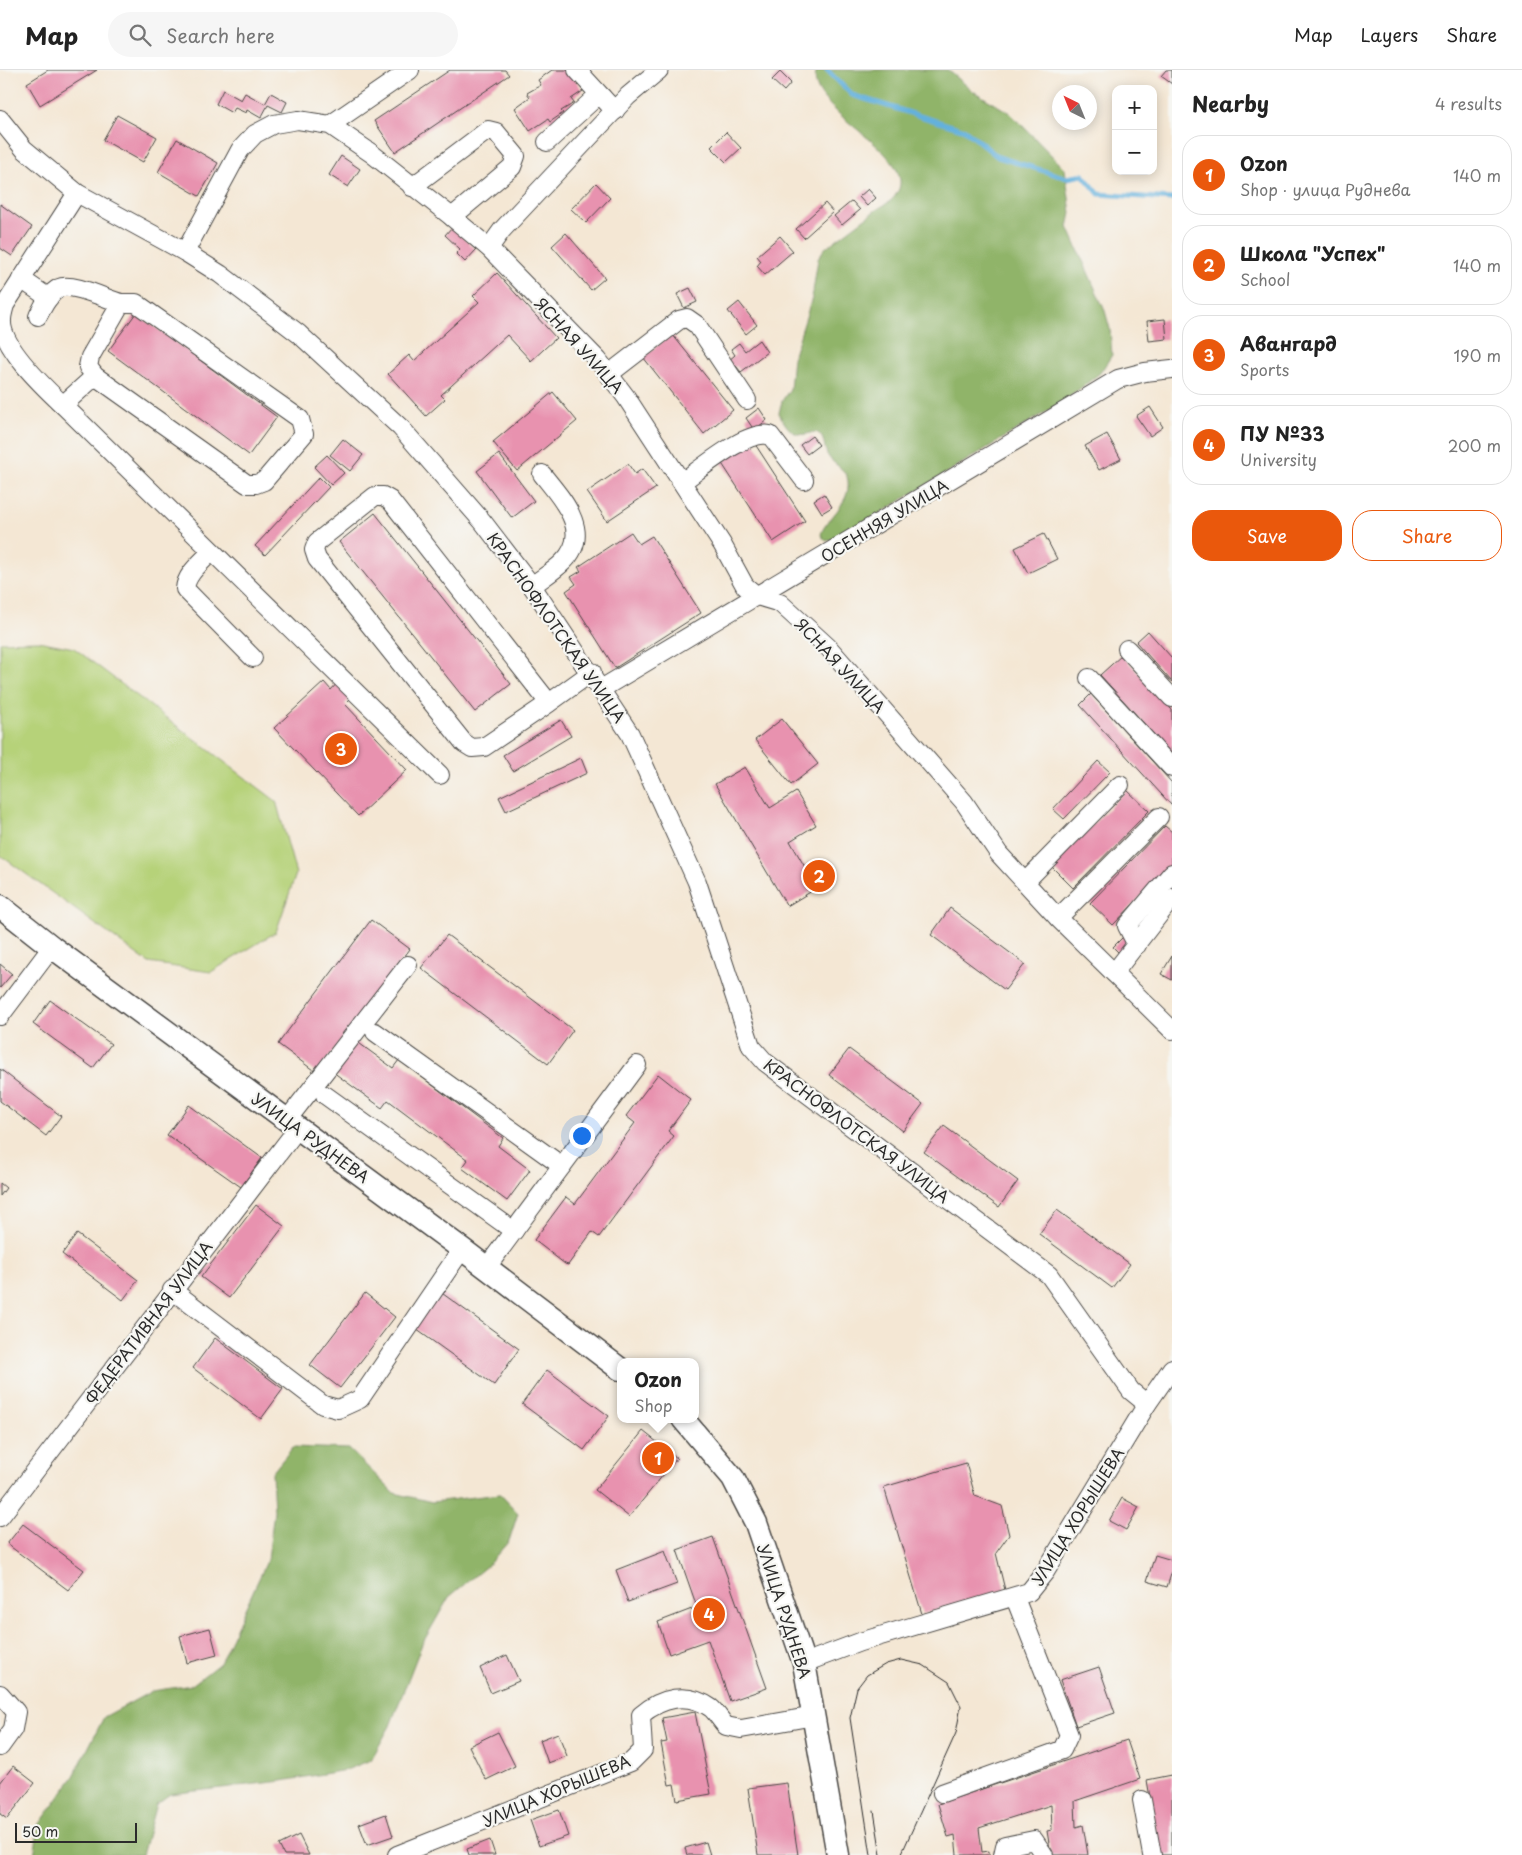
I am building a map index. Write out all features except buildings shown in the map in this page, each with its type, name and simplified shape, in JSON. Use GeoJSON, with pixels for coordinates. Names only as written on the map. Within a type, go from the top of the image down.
{"type":"FeatureCollection","features":[{"type":"Feature","properties":{"kind":"main road","name":"УЛИЦА РУДНЕВА"},"geometry":{"type":"LineString","coordinates":[[0,906],[52,947],[487,1267],[617,1367]]}},
{"type":"Feature","properties":{"kind":"main road","name":"УЛИЦА РУДНЕВА"},"geometry":{"type":"LineString","coordinates":[[686,1423],[733,1478],[756,1523],[804,1663],[838,1855]]}},
{"type":"Feature","properties":{"kind":"street"},"geometry":{"type":"LineString","coordinates":[[185,252],[240,150],[255,134],[274,124],[298,120],[330,125],[410,70]]}},
{"type":"Feature","properties":{"kind":"street"},"geometry":{"type":"LineString","coordinates":[[577,70],[614,111]]}},
{"type":"Feature","properties":{"kind":"street"},"geometry":{"type":"LineString","coordinates":[[489,248],[502,230],[614,111],[659,70]]}},
{"type":"Feature","properties":{"kind":"street"},"geometry":{"type":"LineString","coordinates":[[547,142],[590,100],[602,97]]}},
{"type":"Feature","properties":{"kind":"street","name":"КРАСНОФЛОТСКАЯ УЛИЦА"},"geometry":{"type":"LineString","coordinates":[[0,119],[24,149],[77,194],[185,252],[220,274],[299,334],[401,428],[483,522],[532,586],[592,672],[630,734],[698,882],[751,1046],[765,1062],[1048,1275],[1132,1391],[1147,1404]]}},
{"type":"Feature","properties":{"kind":"street","name":"ЯСНАЯ УЛИЦА"},"geometry":{"type":"LineString","coordinates":[[330,125],[371,153],[489,248],[608,374],[626,397],[682,482],[722,544],[736,573],[745,586],[757,596],[780,603],[828,647],[964,802],[1000,854],[1025,882],[1058,918],[1172,1030]]}},
{"type":"Feature","properties":{"kind":"street"},"geometry":{"type":"LineString","coordinates":[[412,187],[488,130],[496,132],[516,156],[512,167],[452,217]]}},
{"type":"Feature","properties":{"kind":"street"},"geometry":{"type":"LineString","coordinates":[[77,194],[5,305],[1,322],[10,345],[27,370],[440,775]]}},
{"type":"Feature","properties":{"kind":"street"},"geometry":{"type":"LineString","coordinates":[[21,279],[49,298]]}},
{"type":"Feature","properties":{"kind":"street"},"geometry":{"type":"LineString","coordinates":[[38,316],[49,298],[58,288],[68,285],[121,303],[136,304],[300,419],[304,434],[264,481],[247,484],[96,376],[88,368],[90,357],[121,303]]}},
{"type":"Feature","properties":{"kind":"street"},"geometry":{"type":"LineString","coordinates":[[608,374],[679,320],[687,318],[697,325],[747,400]]}},
{"type":"Feature","properties":{"kind":"street","name":"ОСЕННЯЯ УЛИЦА"},"geometry":{"type":"LineString","coordinates":[[601,689],[1118,379],[1145,372],[1172,369]]}},
{"type":"Feature","properties":{"kind":"street"},"geometry":{"type":"LineString","coordinates":[[62,405],[96,376]]}},
{"type":"Feature","properties":{"kind":"street"},"geometry":{"type":"LineString","coordinates":[[682,482],[740,443],[761,434],[770,435],[804,480]]}},
{"type":"Feature","properties":{"kind":"street"},"geometry":{"type":"LineString","coordinates":[[532,586],[565,560],[574,546],[576,528],[574,516],[542,474]]}},
{"type":"Feature","properties":{"kind":"street"},"geometry":{"type":"LineString","coordinates":[[549,703],[390,500],[383,496],[375,496],[317,542],[314,550],[317,559],[464,743],[472,748],[484,747],[549,703],[592,672]]}},
{"type":"Feature","properties":{"kind":"street"},"geometry":{"type":"LineString","coordinates":[[211,552],[186,581],[185,589],[253,658]]}},
{"type":"Feature","properties":{"kind":"street"},"geometry":{"type":"LineString","coordinates":[[1127,649],[1172,698]]}},
{"type":"Feature","properties":{"kind":"street"},"geometry":{"type":"LineString","coordinates":[[1089,678],[1172,768]]}},
{"type":"Feature","properties":{"kind":"street"},"geometry":{"type":"LineString","coordinates":[[1025,882],[1120,785]]}},
{"type":"Feature","properties":{"kind":"street"},"geometry":{"type":"LineString","coordinates":[[1058,918],[1158,817]]}},
{"type":"Feature","properties":{"kind":"street"},"geometry":{"type":"LineString","coordinates":[[1137,945],[1127,926],[1172,873]]}},
{"type":"Feature","properties":{"kind":"street"},"geometry":{"type":"LineString","coordinates":[[1114,973],[1172,898]]}},
{"type":"Feature","properties":{"kind":"street"},"geometry":{"type":"LineString","coordinates":[[0,1016],[52,947]]}},
{"type":"Feature","properties":{"kind":"street","name":"ФЕДЕРАТИВНАЯ УЛИЦА"},"geometry":{"type":"LineString","coordinates":[[0,1517],[172,1290],[408,965]]}},
{"type":"Feature","properties":{"kind":"street"},"geometry":{"type":"LineString","coordinates":[[375,1032],[562,1166]]}},
{"type":"Feature","properties":{"kind":"street"},"geometry":{"type":"LineString","coordinates":[[487,1267],[637,1065]]}},
{"type":"Feature","properties":{"kind":"street"},"geometry":{"type":"LineString","coordinates":[[325,1095],[514,1231]]}},
{"type":"Feature","properties":{"kind":"street"},"geometry":{"type":"LineString","coordinates":[[172,1290],[323,1404],[338,1409],[360,1399],[462,1249]]}},
{"type":"Feature","properties":{"kind":"street","name":"УЛИЦА ХОРЫШЕВА"},"geometry":{"type":"LineString","coordinates":[[804,1663],[860,1642],[1029,1592],[1037,1584],[1147,1404],[1172,1368]]}},
{"type":"Feature","properties":{"kind":"street"},"geometry":{"type":"LineString","coordinates":[[942,1793],[1062,1750],[1069,1735],[1014,1598]]}},
{"type":"Feature","properties":{"kind":"street"},"geometry":{"type":"LineString","coordinates":[[0,1694],[16,1712],[13,1729],[0,1747]]}},
{"type":"Feature","properties":{"kind":"street","name":"УЛИЦА ХОРЫШЕВА"},"geometry":{"type":"LineString","coordinates":[[397,1855],[630,1762],[643,1750],[641,1715],[656,1703],[684,1697],[711,1708],[726,1726],[741,1729],[814,1716]]}},
{"type":"Feature","properties":{"kind":"street"},"geometry":{"type":"LineString","coordinates":[[1142,1800],[1152,1855]]}},
{"type":"Feature","properties":{"kind":"street"},"geometry":{"type":"LineString","coordinates":[[1003,1855],[1005,1846],[1034,1840],[1044,1855]]}},
{"type":"Feature","properties":{"kind":"green space"},"geometry":{"type":"Polygon","coordinates":[[[817,70],[948,70],[973,91],[1010,113],[1065,169],[1071,213],[1068,227],[1105,311],[1110,329],[1112,355],[1100,373],[1064,401],[841,537],[826,541],[821,535],[826,524],[845,498],[848,490],[847,477],[829,458],[823,440],[818,433],[797,434],[793,432],[779,413],[782,401],[790,389],[793,358],[812,298],[818,259],[824,249],[889,202],[895,196],[900,180],[894,165],[880,149],[826,101],[816,85],[817,70]]]}},
{"type":"Feature","properties":{"kind":"green space"},"geometry":{"type":"Polygon","coordinates":[[[38,641],[74,648],[276,801],[296,874],[276,932],[211,972],[149,963],[0,855],[0,642],[38,641]]]}},
{"type":"Feature","properties":{"kind":"green space"},"geometry":{"type":"Polygon","coordinates":[[[293,1447],[349,1449],[394,1493],[432,1502],[500,1494],[518,1513],[509,1541],[489,1564],[449,1597],[422,1644],[390,1726],[371,1760],[346,1770],[282,1781],[170,1794],[156,1804],[142,1855],[34,1855],[39,1825],[74,1776],[104,1717],[152,1691],[192,1685],[220,1663],[268,1559],[274,1511],[272,1473],[293,1447]]]}},
{"type":"Feature","properties":{"kind":"waterway"},"geometry":{"type":"LineString","coordinates":[[827,70],[852,95],[965,130],[998,157],[1067,178],[1083,175],[1099,194],[1172,199]]}},
{"type":"Feature","properties":{"kind":"tram line"},"geometry":{"type":"LineString","coordinates":[[871,1855],[850,1718],[857,1688],[867,1675],[886,1664],[901,1660],[923,1665],[949,1682],[961,1706],[956,1733],[901,1855]]}},
{"type":"Feature","properties":{"kind":"tram line"},"geometry":{"type":"LineString","coordinates":[[874,1811],[881,1855]]}},
{"type":"Feature","properties":{"kind":"place","name":"Авангард"},"geometry":{"type":"Point","coordinates":[341,749]}},
{"type":"Feature","properties":{"kind":"place","name":"Школа \"Успех\""},"geometry":{"type":"Point","coordinates":[819,876]}},
{"type":"Feature","properties":{"kind":"place","name":"Ozon"},"geometry":{"type":"Point","coordinates":[658,1458]}},
{"type":"Feature","properties":{"kind":"place","name":"ПУ №33"},"geometry":{"type":"Point","coordinates":[709,1614]}}]}
